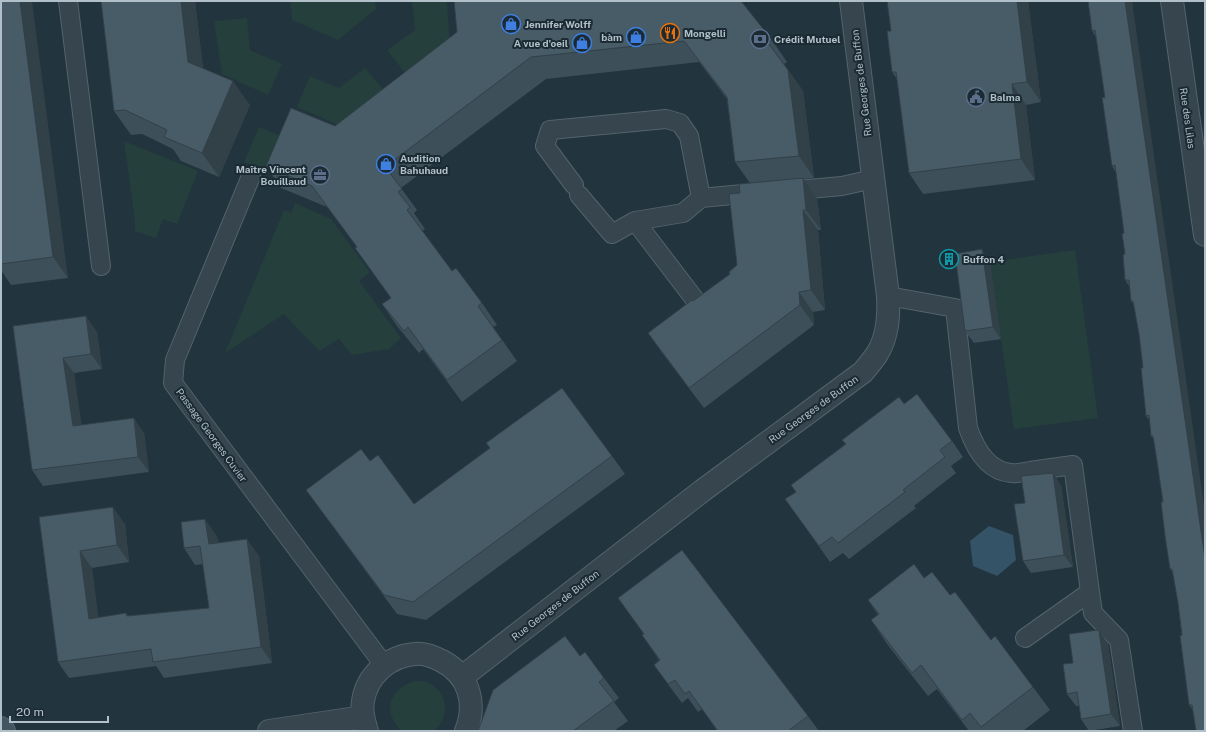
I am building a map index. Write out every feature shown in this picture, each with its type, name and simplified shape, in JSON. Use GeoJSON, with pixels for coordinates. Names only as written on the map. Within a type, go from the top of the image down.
{"type":"FeatureCollection","features":[{"type":"Feature","properties":{"kind":"street","name":"Rue Georges de Buffon"},"geometry":{"type":"LineString","coordinates":[[462,677],[702,491],[863,372],[877,354],[885,337],[889,319],[888,296],[851,1]]}},
{"type":"Feature","properties":{"kind":"street","name":"Rue des Lilas"},"geometry":{"type":"LineString","coordinates":[[1172,1],[1205,235]]}},
{"type":"Feature","properties":{"kind":"street"},"geometry":{"type":"LineString","coordinates":[[269,731],[365,724],[362,702],[366,688],[374,675],[384,665],[399,657],[416,654],[434,657],[449,665],[462,677],[469,691],[472,706],[470,722],[466,731]]}},
{"type":"Feature","properties":{"kind":"street"},"geometry":{"type":"LineString","coordinates":[[1,728],[4,731]]}},
{"type":"Feature","properties":{"kind":"lane"},"geometry":{"type":"LineString","coordinates":[[68,1],[101,266]]}},
{"type":"Feature","properties":{"kind":"lane"},"geometry":{"type":"LineString","coordinates":[[701,198],[688,136],[680,123],[666,119],[550,130],[545,146],[612,234],[635,221],[683,213],[701,198],[842,186],[873,179]]}},
{"type":"Feature","properties":{"kind":"lane","name":"Passage Georges Cuvier"},"geometry":{"type":"LineString","coordinates":[[252,176],[174,360],[173,383],[384,665]]}},
{"type":"Feature","properties":{"kind":"lane"},"geometry":{"type":"LineString","coordinates":[[635,221],[696,301]]}},
{"type":"Feature","properties":{"kind":"lane"},"geometry":{"type":"LineString","coordinates":[[888,296],[955,308],[968,428],[973,442],[981,455],[990,465],[1012,473],[1073,465],[1093,612],[1118,640],[1134,731]]}},
{"type":"Feature","properties":{"kind":"lane"},"geometry":{"type":"LineString","coordinates":[[1025,638],[1090,592]]}},
{"type":"Feature","properties":{"kind":"green space"},"geometry":{"type":"Polygon","coordinates":[[[290,1],[375,1],[376,9],[338,40],[292,20],[290,1]]]}},
{"type":"Feature","properties":{"kind":"green space"},"geometry":{"type":"Polygon","coordinates":[[[412,1],[447,1],[450,47],[409,78],[387,50],[415,30],[412,1]]]}},
{"type":"Feature","properties":{"kind":"green space"},"geometry":{"type":"Polygon","coordinates":[[[247,18],[250,50],[282,64],[268,95],[222,74],[214,21],[247,18]]]}},
{"type":"Feature","properties":{"kind":"green space"},"geometry":{"type":"Polygon","coordinates":[[[365,68],[387,94],[343,127],[297,107],[310,76],[339,88],[365,68]]]}},
{"type":"Feature","properties":{"kind":"green space"},"geometry":{"type":"Polygon","coordinates":[[[259,127],[284,137],[268,172],[244,162],[259,127]]]}},
{"type":"Feature","properties":{"kind":"green space"},"geometry":{"type":"Polygon","coordinates":[[[124,141],[198,171],[177,224],[163,219],[156,238],[135,231],[135,220],[124,141]]]}},
{"type":"Feature","properties":{"kind":"green space"},"geometry":{"type":"Polygon","coordinates":[[[295,203],[331,219],[370,272],[359,281],[401,338],[389,349],[352,355],[339,339],[319,351],[284,314],[225,353],[284,210],[291,213],[295,203]]]}},
{"type":"Feature","properties":{"kind":"green space"},"geometry":{"type":"Polygon","coordinates":[[[1075,250],[1098,418],[1014,429],[990,262],[1075,250]]]}},
{"type":"Feature","properties":{"kind":"green space"},"geometry":{"type":"Polygon","coordinates":[[[415,681],[427,682],[434,686],[443,698],[445,712],[443,719],[434,731],[401,731],[392,716],[390,708],[394,695],[399,689],[415,681]]]}},
{"type":"Feature","properties":{"kind":"water"},"geometry":{"type":"Polygon","coordinates":[[[989,526],[1013,535],[1016,560],[997,576],[973,566],[970,541],[989,526]]]}},
{"type":"Feature","properties":{"kind":"building"},"geometry":{"type":"Polygon","coordinates":[[[1,1],[20,1],[53,257],[1,264],[1,1]]]}},
{"type":"Feature","properties":{"kind":"building"},"geometry":{"type":"Polygon","coordinates":[[[101,1],[181,1],[188,62],[233,81],[202,153],[164,137],[167,130],[125,110],[114,111],[101,1]]]}},
{"type":"Feature","properties":{"kind":"building"},"geometry":{"type":"Polygon","coordinates":[[[454,1],[741,1],[772,40],[768,43],[788,70],[799,156],[735,162],[727,97],[684,41],[531,57],[385,167],[402,189],[398,192],[410,207],[407,210],[452,271],[456,268],[482,303],[478,306],[502,340],[447,380],[408,327],[404,331],[382,304],[391,298],[355,248],[357,247],[312,186],[266,166],[291,108],[335,126],[457,32],[454,1]]]}},
{"type":"Feature","properties":{"kind":"building","name":"Balma"},"geometry":{"type":"Polygon","coordinates":[[[887,1],[1017,1],[1027,82],[1012,84],[1021,159],[909,173],[896,72],[892,72],[887,31],[891,31],[887,1]]]}},
{"type":"Feature","properties":{"kind":"building"},"geometry":{"type":"Polygon","coordinates":[[[1088,1],[1125,1],[1205,559],[1205,731],[1196,731],[1192,705],[1189,705],[1180,636],[1182,635],[1178,603],[1172,569],[1170,569],[1165,536],[1161,502],[1163,502],[1153,436],[1151,436],[1149,415],[1146,416],[1139,334],[1133,301],[1131,301],[1129,280],[1125,280],[1123,255],[1125,254],[1122,234],[1124,233],[1115,165],[1112,166],[1102,97],[1105,98],[1095,30],[1092,31],[1088,1]]]}},
{"type":"Feature","properties":{"kind":"building"},"geometry":{"type":"Polygon","coordinates":[[[803,178],[806,210],[803,210],[811,290],[799,292],[800,305],[689,388],[648,333],[730,274],[729,272],[737,265],[729,194],[740,193],[739,184],[803,178]]]}},
{"type":"Feature","properties":{"kind":"building"},"geometry":{"type":"Polygon","coordinates":[[[982,249],[993,327],[965,331],[955,254],[982,249]]]}},
{"type":"Feature","properties":{"kind":"building"},"geometry":{"type":"Polygon","coordinates":[[[86,316],[91,354],[63,358],[73,426],[134,418],[138,457],[32,470],[13,326],[86,316]]]}},
{"type":"Feature","properties":{"kind":"building"},"geometry":{"type":"Polygon","coordinates":[[[562,388],[612,456],[413,602],[384,595],[306,490],[361,449],[370,461],[378,455],[414,504],[490,448],[486,443],[562,388]]]}},
{"type":"Feature","properties":{"kind":"building"},"geometry":{"type":"Polygon","coordinates":[[[917,394],[952,441],[940,450],[945,457],[903,490],[905,492],[838,543],[832,537],[819,546],[785,499],[796,492],[791,485],[846,444],[842,440],[899,397],[904,404],[917,394]]]}},
{"type":"Feature","properties":{"kind":"building"},"geometry":{"type":"Polygon","coordinates":[[[1053,473],[1064,555],[1023,561],[1014,504],[1025,503],[1021,476],[1053,473]]]}},
{"type":"Feature","properties":{"kind":"building"},"geometry":{"type":"Polygon","coordinates":[[[113,507],[117,545],[80,551],[89,619],[126,613],[127,616],[209,608],[200,546],[184,548],[181,522],[205,519],[209,544],[247,539],[261,647],[153,662],[151,649],[58,662],[39,517],[113,507]]]}},
{"type":"Feature","properties":{"kind":"building"},"geometry":{"type":"Polygon","coordinates":[[[682,550],[808,716],[788,731],[718,731],[689,691],[685,694],[675,680],[668,684],[654,665],[660,660],[642,635],[644,634],[618,598],[682,550]]]}},
{"type":"Feature","properties":{"kind":"building"},"geometry":{"type":"Polygon","coordinates":[[[914,564],[924,578],[932,572],[950,595],[955,592],[991,640],[995,636],[1033,687],[981,727],[970,713],[962,720],[921,665],[912,673],[871,620],[879,614],[868,600],[914,564]]]}},
{"type":"Feature","properties":{"kind":"building"},"geometry":{"type":"Polygon","coordinates":[[[1098,630],[1111,714],[1081,719],[1077,692],[1067,694],[1063,664],[1073,663],[1069,634],[1098,630]]]}},
{"type":"Feature","properties":{"kind":"building"},"geometry":{"type":"Polygon","coordinates":[[[565,636],[580,656],[585,652],[604,678],[599,682],[614,701],[573,731],[478,731],[493,690],[565,636]]]}},
{"type":"Feature","properties":{"kind":"place","name":"Jennifer Wolff"},"geometry":{"type":"Point","coordinates":[511,24]}},
{"type":"Feature","properties":{"kind":"place","name":"Mongelli"},"geometry":{"type":"Point","coordinates":[670,33]}},
{"type":"Feature","properties":{"kind":"place","name":"bàm"},"geometry":{"type":"Point","coordinates":[636,37]}},
{"type":"Feature","properties":{"kind":"place","name":"Crédit Mutuel"},"geometry":{"type":"Point","coordinates":[760,39]}},
{"type":"Feature","properties":{"kind":"place","name":"A vue d'oeil"},"geometry":{"type":"Point","coordinates":[582,43]}},
{"type":"Feature","properties":{"kind":"place","name":"Balma"},"geometry":{"type":"Point","coordinates":[976,97]}},
{"type":"Feature","properties":{"kind":"place","name":"Audition Bahuhaud"},"geometry":{"type":"Point","coordinates":[386,164]}},
{"type":"Feature","properties":{"kind":"place","name":"Maître Vincent Bouillaud"},"geometry":{"type":"Point","coordinates":[320,175]}},
{"type":"Feature","properties":{"kind":"place","name":"Buffon 4"},"geometry":{"type":"Point","coordinates":[949,259]}}]}
